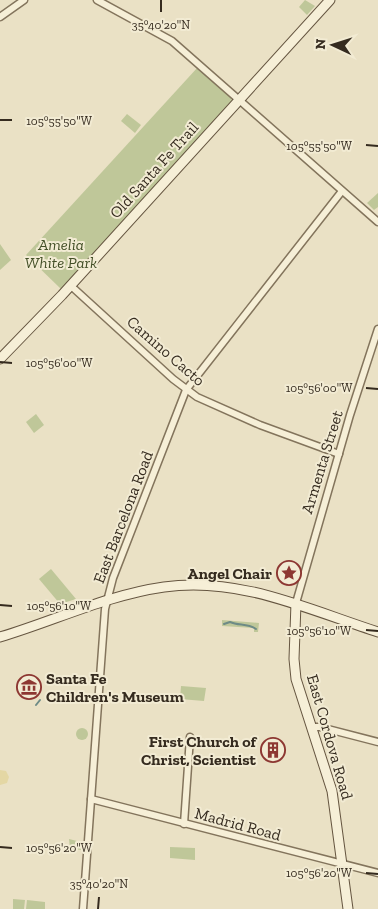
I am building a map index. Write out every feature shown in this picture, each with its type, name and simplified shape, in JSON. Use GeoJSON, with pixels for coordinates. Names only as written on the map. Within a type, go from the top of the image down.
{"type":"FeatureCollection","features":[{"type":"Feature","properties":{"kind":"street"},"geometry":{"type":"LineString","coordinates":[[0,17],[24,0]]}},
{"type":"Feature","properties":{"kind":"street"},"geometry":{"type":"LineString","coordinates":[[97,0],[172,41],[378,222]]}},
{"type":"Feature","properties":{"kind":"street","name":"Old Santa Fe Trail"},"geometry":{"type":"LineString","coordinates":[[0,359],[330,0]]}},
{"type":"Feature","properties":{"kind":"street","name":"East Barcelona Road"},"geometry":{"type":"LineString","coordinates":[[83,909],[105,609],[113,578],[186,390],[342,191]]}},
{"type":"Feature","properties":{"kind":"street","name":"Camino Cacto"},"geometry":{"type":"LineString","coordinates":[[70,285],[186,390],[197,397],[260,425],[339,454]]}},
{"type":"Feature","properties":{"kind":"street","name":"Armenta Street"},"geometry":{"type":"LineString","coordinates":[[296,603],[339,454],[378,329]]}},
{"type":"Feature","properties":{"kind":"street"},"geometry":{"type":"LineString","coordinates":[[0,637],[107,601],[173,586],[225,588],[296,603],[378,632]]}},
{"type":"Feature","properties":{"kind":"street","name":"East Cordova Road"},"geometry":{"type":"LineString","coordinates":[[296,603],[294,668],[332,791],[348,909]]}},
{"type":"Feature","properties":{"kind":"street"},"geometry":{"type":"LineString","coordinates":[[313,727],[320,727],[378,742]]}},
{"type":"Feature","properties":{"kind":"street"},"geometry":{"type":"LineString","coordinates":[[184,824],[190,737]]}},
{"type":"Feature","properties":{"kind":"street","name":"Madrid Road"},"geometry":{"type":"LineString","coordinates":[[91,799],[378,873]]}},
{"type":"Feature","properties":{"kind":"green space"},"geometry":{"type":"Polygon","coordinates":[[[305,0],[315,6],[307,15],[299,7],[305,0]]]}},
{"type":"Feature","properties":{"kind":"green space","name":"Amelia White Park"},"geometry":{"type":"Polygon","coordinates":[[[198,67],[230,95],[232,101],[61,289],[26,255],[198,67]]]}},
{"type":"Feature","properties":{"kind":"green space"},"geometry":{"type":"Polygon","coordinates":[[[127,114],[141,125],[135,133],[121,121],[127,114]]]}},
{"type":"Feature","properties":{"kind":"green space"},"geometry":{"type":"Polygon","coordinates":[[[378,193],[378,207],[374,210],[367,203],[378,193]]]}},
{"type":"Feature","properties":{"kind":"green space"},"geometry":{"type":"Polygon","coordinates":[[[0,244],[11,260],[0,270],[0,244]]]}},
{"type":"Feature","properties":{"kind":"green space"},"geometry":{"type":"Polygon","coordinates":[[[36,414],[44,425],[34,433],[26,422],[36,414]]]}},
{"type":"Feature","properties":{"kind":"green space"},"geometry":{"type":"Polygon","coordinates":[[[51,569],[76,599],[60,604],[39,579],[51,569]]]}},
{"type":"Feature","properties":{"kind":"green space"},"geometry":{"type":"Polygon","coordinates":[[[222,620],[259,623],[258,632],[254,632],[254,628],[222,626],[222,620]]]}},
{"type":"Feature","properties":{"kind":"green space"},"geometry":{"type":"Polygon","coordinates":[[[181,686],[206,688],[204,701],[180,699],[181,686]]]}},
{"type":"Feature","properties":{"kind":"green space"},"geometry":{"type":"Polygon","coordinates":[[[80,728],[84,728],[88,734],[84,740],[80,740],[76,736],[76,732],[80,728]]]}},
{"type":"Feature","properties":{"kind":"green space"},"geometry":{"type":"Polygon","coordinates":[[[69,839],[81,842],[81,850],[70,848],[69,839]]]}},
{"type":"Feature","properties":{"kind":"green space"},"geometry":{"type":"Polygon","coordinates":[[[170,847],[195,848],[195,860],[170,858],[170,847]]]}},
{"type":"Feature","properties":{"kind":"green space"},"geometry":{"type":"Polygon","coordinates":[[[13,899],[25,900],[24,909],[13,909],[13,899]]]}},
{"type":"Feature","properties":{"kind":"green space"},"geometry":{"type":"Polygon","coordinates":[[[27,900],[45,902],[45,909],[26,909],[27,900]]]}},
{"type":"Feature","properties":{"kind":"sand"},"geometry":{"type":"Polygon","coordinates":[[[0,770],[6,771],[9,777],[7,783],[0,785],[0,770]]]}},
{"type":"Feature","properties":{"kind":"waterway"},"geometry":{"type":"LineString","coordinates":[[224,624],[230,622],[256,629]]}},
{"type":"Feature","properties":{"kind":"waterway"},"geometry":{"type":"LineString","coordinates":[[36,705],[40,700]]}},
{"type":"Feature","properties":{"kind":"place","name":"Angel Chair"},"geometry":{"type":"Point","coordinates":[289,573]}},
{"type":"Feature","properties":{"kind":"place","name":"Santa Fe Children's Museum"},"geometry":{"type":"Point","coordinates":[29,687]}},
{"type":"Feature","properties":{"kind":"place","name":"First Church of Christ, Scientist"},"geometry":{"type":"Point","coordinates":[273,750]}}]}
